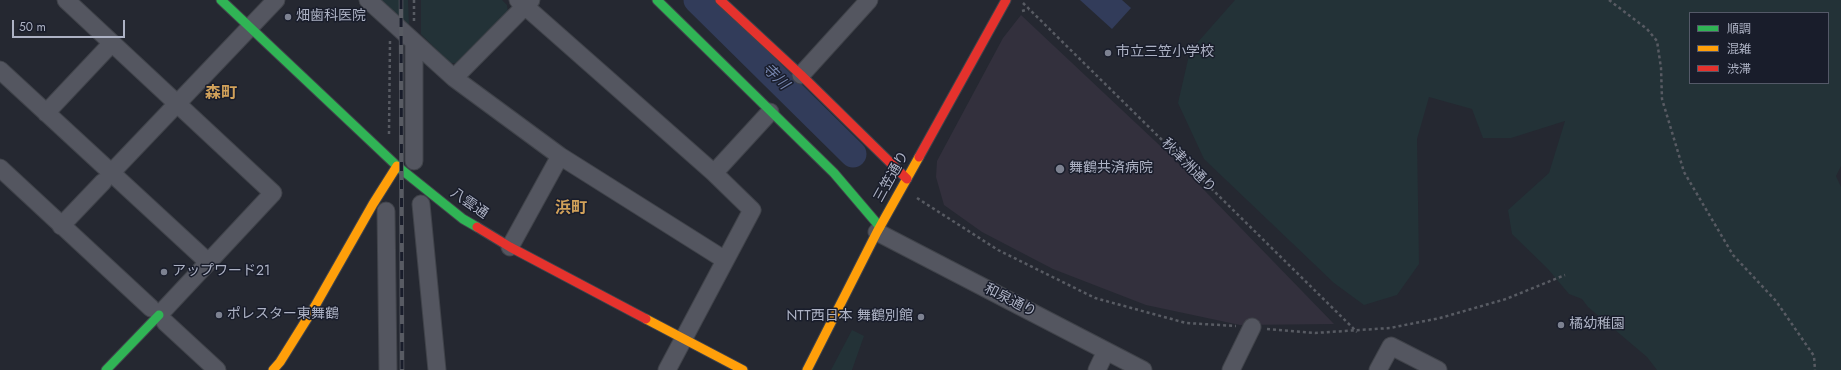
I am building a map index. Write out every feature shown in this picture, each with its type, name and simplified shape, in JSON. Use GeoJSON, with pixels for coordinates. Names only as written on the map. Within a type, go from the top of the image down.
{"type":"FeatureCollection","features":[{"type":"Feature","properties":{"kind":"street"},"geometry":{"type":"LineString","coordinates":[[66,0],[273,193],[106,370]]}},
{"type":"Feature","properties":{"kind":"street","name":"八雲通"},"geometry":{"type":"LineString","coordinates":[[221,0],[397,166],[463,219],[510,247],[684,337],[714,356],[743,370]]}},
{"type":"Feature","properties":{"kind":"street"},"geometry":{"type":"LineString","coordinates":[[61,226],[276,0]]}},
{"type":"Feature","properties":{"kind":"street"},"geometry":{"type":"LineString","coordinates":[[368,0],[414,44],[454,78],[560,156],[725,260]]}},
{"type":"Feature","properties":{"kind":"street"},"geometry":{"type":"LineString","coordinates":[[657,0],[834,173],[862,204],[879,230]]}},
{"type":"Feature","properties":{"kind":"street"},"geometry":{"type":"LineString","coordinates":[[720,0],[801,75],[887,161],[907,178]]}},
{"type":"Feature","properties":{"kind":"street"},"geometry":{"type":"LineString","coordinates":[[801,75],[869,0]]}},
{"type":"Feature","properties":{"kind":"street","name":"三笠通り"},"geometry":{"type":"LineString","coordinates":[[806,370],[907,178],[1006,0]]}},
{"type":"Feature","properties":{"kind":"street"},"geometry":{"type":"LineString","coordinates":[[454,78],[525,2],[714,173],[752,210],[667,370]]}},
{"type":"Feature","properties":{"kind":"street"},"geometry":{"type":"LineString","coordinates":[[46,113],[112,43]]}},
{"type":"Feature","properties":{"kind":"street"},"geometry":{"type":"LineString","coordinates":[[414,44],[414,161]]}},
{"type":"Feature","properties":{"kind":"street"},"geometry":{"type":"LineString","coordinates":[[0,70],[46,113],[107,177],[208,262]]}},
{"type":"Feature","properties":{"kind":"street"},"geometry":{"type":"LineString","coordinates":[[714,173],[770,112]]}},
{"type":"Feature","properties":{"kind":"street"},"geometry":{"type":"LineString","coordinates":[[510,247],[560,156]]}},
{"type":"Feature","properties":{"kind":"street"},"geometry":{"type":"LineString","coordinates":[[273,370],[280,362],[315,306],[373,204],[397,166]]}},
{"type":"Feature","properties":{"kind":"street"},"geometry":{"type":"LineString","coordinates":[[0,168],[217,370]]}},
{"type":"Feature","properties":{"kind":"street"},"geometry":{"type":"LineString","coordinates":[[421,204],[437,370]]}},
{"type":"Feature","properties":{"kind":"street"},"geometry":{"type":"LineString","coordinates":[[386,211],[388,370]]}},
{"type":"Feature","properties":{"kind":"street","name":"和泉通り"},"geometry":{"type":"LineString","coordinates":[[879,230],[1143,370]]}},
{"type":"Feature","properties":{"kind":"street"},"geometry":{"type":"LineString","coordinates":[[1231,370],[1252,327]]}},
{"type":"Feature","properties":{"kind":"street"},"geometry":{"type":"LineString","coordinates":[[1378,370],[1391,346],[1438,370]]}},
{"type":"Feature","properties":{"kind":"street"},"geometry":{"type":"LineString","coordinates":[[1096,370],[1106,351]]}},
{"type":"Feature","properties":{"kind":"path","name":"秋津洲通り"},"geometry":{"type":"LineString","coordinates":[[1020,0],[1357,332]]}},
{"type":"Feature","properties":{"kind":"path"},"geometry":{"type":"LineString","coordinates":[[1609,0],[1647,29],[1657,41],[1661,68],[1662,98],[1684,172],[1733,255],[1776,301],[1814,356],[1816,370]]}},
{"type":"Feature","properties":{"kind":"path"},"geometry":{"type":"LineString","coordinates":[[1022,11],[1029,9]]}},
{"type":"Feature","properties":{"kind":"path"},"geometry":{"type":"LineString","coordinates":[[389,138],[391,21]]}},
{"type":"Feature","properties":{"kind":"path"},"geometry":{"type":"LineString","coordinates":[[915,197],[998,250],[1095,298],[1186,323],[1315,333],[1357,332],[1390,328],[1440,318],[1506,299],[1565,275]]}},
{"type":"Feature","properties":{"kind":"shaded area"},"geometry":{"type":"Polygon","coordinates":[[[380,0],[408,0],[409,26],[380,0]]]}},
{"type":"Feature","properties":{"kind":"shaded area"},"geometry":{"type":"Polygon","coordinates":[[[421,0],[502,0],[507,5],[508,13],[458,63],[450,63],[421,34],[421,0]]]}},
{"type":"Feature","properties":{"kind":"shaded area"},"geometry":{"type":"Polygon","coordinates":[[[1235,0],[1841,0],[1841,166],[1836,176],[1841,187],[1841,370],[1657,370],[1647,357],[1588,307],[1582,299],[1569,294],[1548,269],[1512,234],[1508,210],[1549,173],[1565,121],[1511,138],[1483,138],[1472,109],[1429,97],[1417,139],[1419,264],[1397,295],[1364,305],[1334,283],[1204,159],[1178,103],[1190,51],[1235,0]]]}},
{"type":"Feature","properties":{"kind":"shaded area","name":"舞鶴共済病院"},"geometry":{"type":"Polygon","coordinates":[[[1021,15],[1172,157],[1334,324],[1240,325],[1146,305],[1053,269],[982,232],[944,205],[936,177],[937,161],[1003,38],[1021,15]]]}},
{"type":"Feature","properties":{"kind":"shaded area"},"geometry":{"type":"Polygon","coordinates":[[[852,330],[864,336],[852,370],[831,370],[852,330]]]}},
{"type":"Feature","properties":{"kind":"water"},"geometry":{"type":"Polygon","coordinates":[[[1080,0],[1122,0],[1131,8],[1112,29],[1080,0]]]}},
{"type":"Feature","properties":{"kind":"waterway","name":"寺川"},"geometry":{"type":"LineString","coordinates":[[697,0],[853,154]]}},
{"type":"Feature","properties":{"kind":"railway"},"geometry":{"type":"LineString","coordinates":[[401,0],[402,370]]}},
{"type":"Feature","properties":{"kind":"traffic: fast"},"geometry":{"type":"LineString","coordinates":[[221,0],[397,166],[463,219],[477,227]]}},
{"type":"Feature","properties":{"kind":"traffic: fast"},"geometry":{"type":"LineString","coordinates":[[657,0],[834,173],[880,227]]}},
{"type":"Feature","properties":{"kind":"traffic: fast"},"geometry":{"type":"LineString","coordinates":[[106,370],[159,315]]}},
{"type":"Feature","properties":{"kind":"traffic: slow"},"geometry":{"type":"LineString","coordinates":[[807,370],[877,232],[919,157]]}},
{"type":"Feature","properties":{"kind":"traffic: slow"},"geometry":{"type":"LineString","coordinates":[[273,370],[280,362],[315,306],[373,204],[397,166]]}},
{"type":"Feature","properties":{"kind":"traffic: slow"},"geometry":{"type":"LineString","coordinates":[[646,319],[743,370]]}},
{"type":"Feature","properties":{"kind":"traffic: jam"},"geometry":{"type":"LineString","coordinates":[[720,0],[801,75],[907,179]]}},
{"type":"Feature","properties":{"kind":"traffic: jam"},"geometry":{"type":"LineString","coordinates":[[919,157],[1006,0]]}},
{"type":"Feature","properties":{"kind":"traffic: jam"},"geometry":{"type":"LineString","coordinates":[[477,227],[510,247],[646,319]]}},
{"type":"Feature","properties":{"kind":"place","name":"畑歯科医院"},"geometry":{"type":"Point","coordinates":[288,17]}},
{"type":"Feature","properties":{"kind":"place","name":"市立三笠小学校"},"geometry":{"type":"Point","coordinates":[1108,53]}},
{"type":"Feature","properties":{"kind":"place","name":"舞鶴共済病院"},"geometry":{"type":"Point","coordinates":[1060,169]}},
{"type":"Feature","properties":{"kind":"place","name":"アップワード21"},"geometry":{"type":"Point","coordinates":[164,272]}},
{"type":"Feature","properties":{"kind":"place","name":"ポレスター東舞鶴"},"geometry":{"type":"Point","coordinates":[219,315]}},
{"type":"Feature","properties":{"kind":"place","name":"NTT西日本 舞鶴別館"},"geometry":{"type":"Point","coordinates":[921,317]}},
{"type":"Feature","properties":{"kind":"place","name":"橘幼稚園"},"geometry":{"type":"Point","coordinates":[1561,325]}},
{"type":"Feature","properties":{"kind":"district","name":"森町"},"geometry":{"type":"Point","coordinates":[221,94]}},
{"type":"Feature","properties":{"kind":"district","name":"浜町"},"geometry":{"type":"Point","coordinates":[571,209]}}]}
